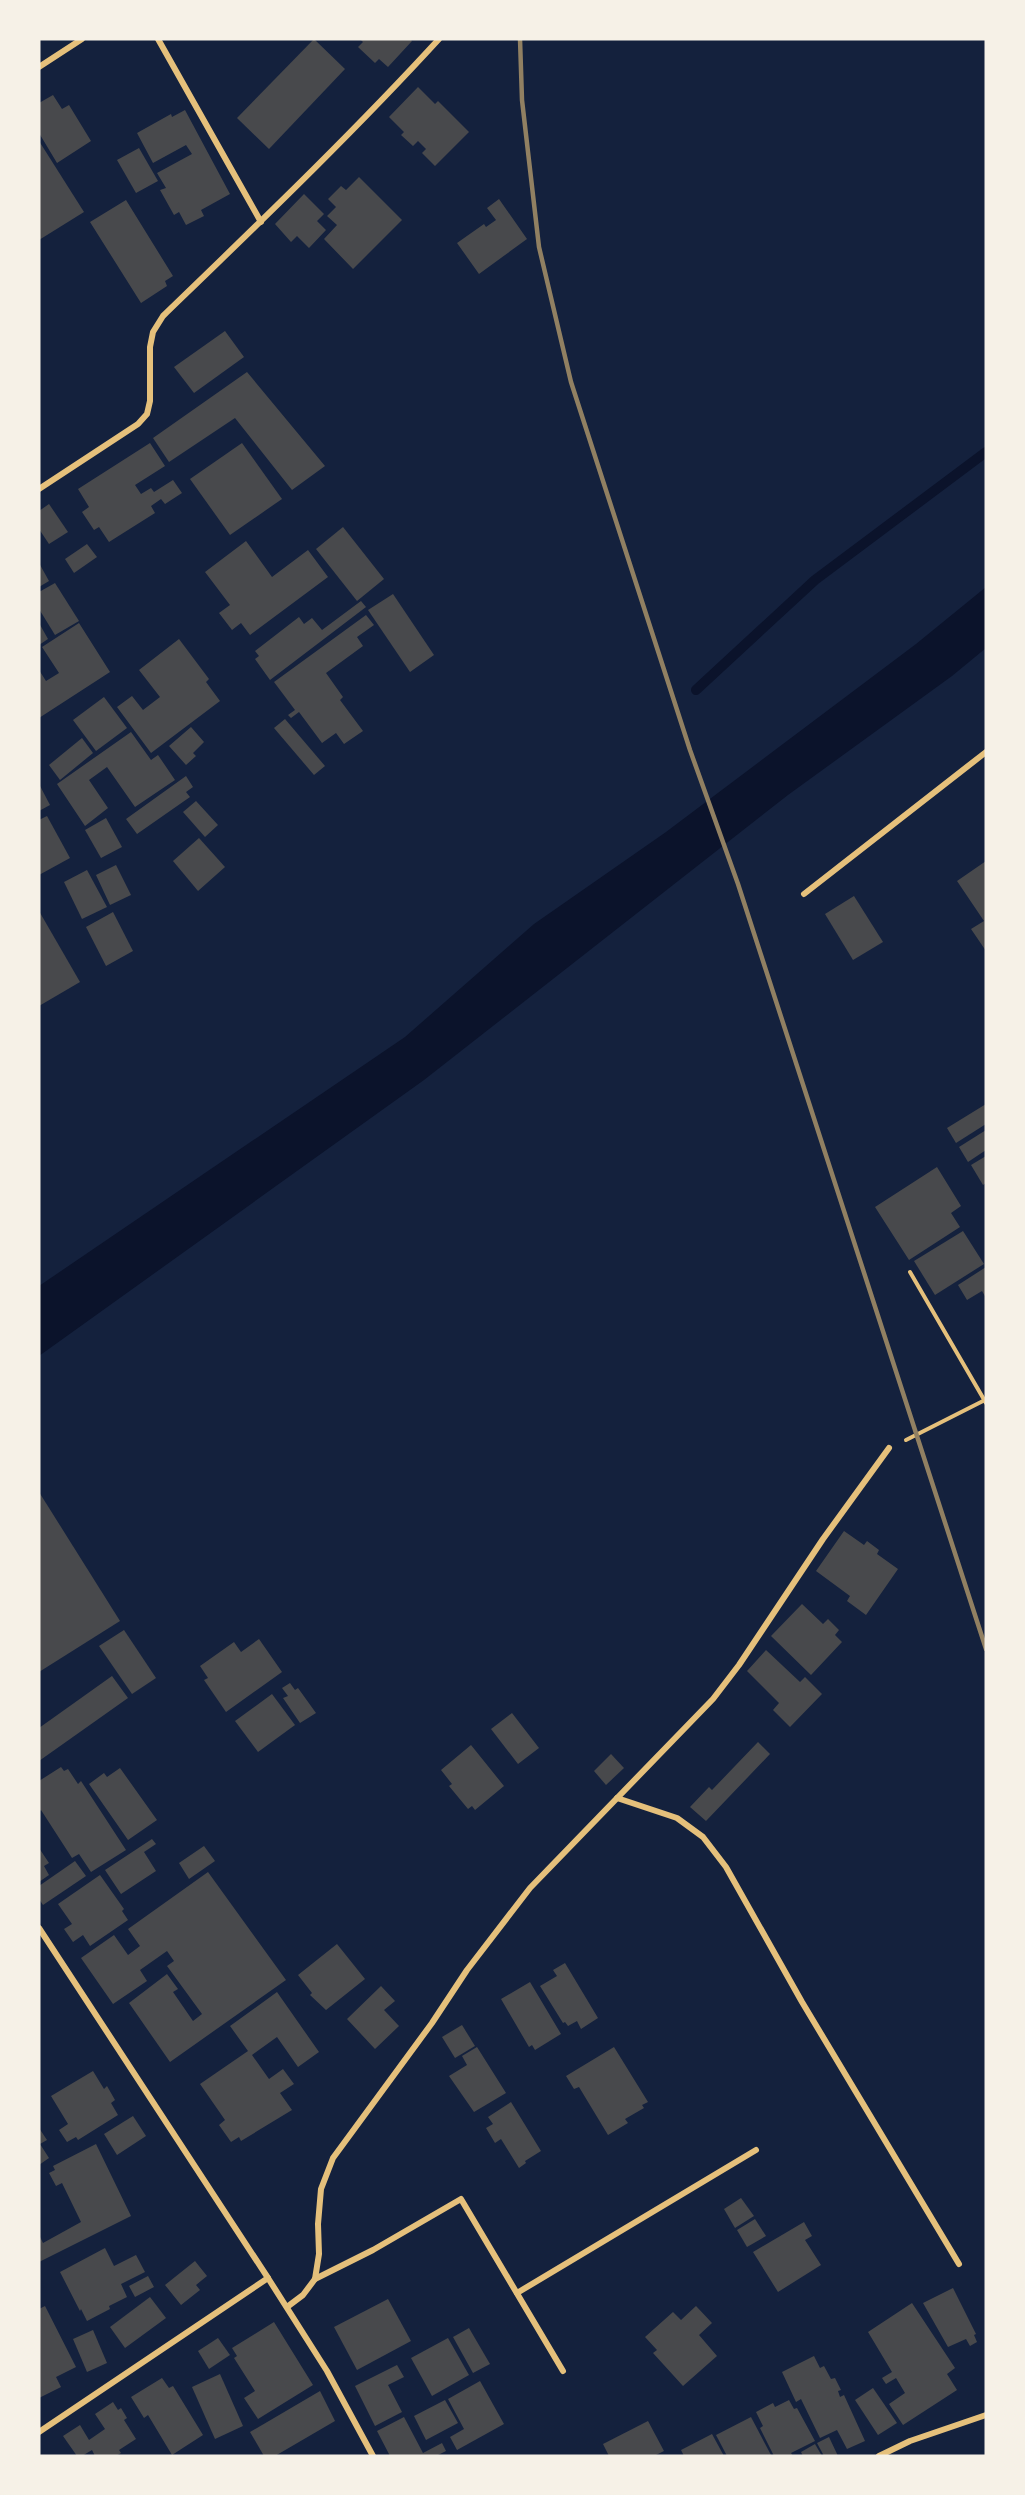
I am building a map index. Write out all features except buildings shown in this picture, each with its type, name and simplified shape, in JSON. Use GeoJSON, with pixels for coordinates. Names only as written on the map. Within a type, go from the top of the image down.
{"type":"FeatureCollection","features":[{"type":"Feature","properties":{"kind":"street"},"geometry":{"type":"LineString","coordinates":[[39,67],[82,39]]}},
{"type":"Feature","properties":{"kind":"street"},"geometry":{"type":"LineString","coordinates":[[158,39],[261,222]]}},
{"type":"Feature","properties":{"kind":"street"},"geometry":{"type":"LineString","coordinates":[[39,489],[138,424],[147,414],[150,401],[150,347],[153,332],[163,316],[380,103],[439,39]]}},
{"type":"Feature","properties":{"kind":"street"},"geometry":{"type":"LineString","coordinates":[[804,894],[986,752]]}},
{"type":"Feature","properties":{"kind":"street"},"geometry":{"type":"LineString","coordinates":[[315,2279],[319,2254],[318,2224],[321,2189],[333,2158],[432,2023],[503,1920],[530,1888],[719,1691],[739,1665],[823,1539],[890,1448]]}},
{"type":"Feature","properties":{"kind":"street"},"geometry":{"type":"LineString","coordinates":[[617,1798],[677,1818],[703,1837],[726,1867],[808,2012],[959,2264]]}},
{"type":"Feature","properties":{"kind":"street"},"geometry":{"type":"LineString","coordinates":[[39,1928],[287,2307],[327,2371],[373,2456]]}},
{"type":"Feature","properties":{"kind":"street"},"geometry":{"type":"LineString","coordinates":[[517,2293],[756,2150]]}},
{"type":"Feature","properties":{"kind":"street"},"geometry":{"type":"LineString","coordinates":[[287,2307],[303,2295],[315,2279],[373,2250],[461,2199],[563,2371]]}},
{"type":"Feature","properties":{"kind":"street"},"geometry":{"type":"LineString","coordinates":[[39,2432],[268,2278]]}},
{"type":"Feature","properties":{"kind":"street"},"geometry":{"type":"LineString","coordinates":[[879,2456],[910,2441],[986,2415]]}},
{"type":"Feature","properties":{"kind":"path"},"geometry":{"type":"LineString","coordinates":[[890,1448],[984,1402],[910,1272]]}},
{"type":"Feature","properties":{"kind":"water"},"geometry":{"type":"Polygon","coordinates":[[[986,587],[986,648],[952,676],[788,795],[424,1080],[39,1356],[39,1286],[405,1037],[534,924],[666,832],[916,644],[986,587]]]}},
{"type":"Feature","properties":{"kind":"waterway"},"geometry":{"type":"LineString","coordinates":[[696,690],[815,580],[986,452]]}},
{"type":"Feature","properties":{"kind":"railway"},"geometry":{"type":"LineString","coordinates":[[520,39],[522,100],[539,247],[571,382],[690,750],[738,884],[986,1649]]}}]}
